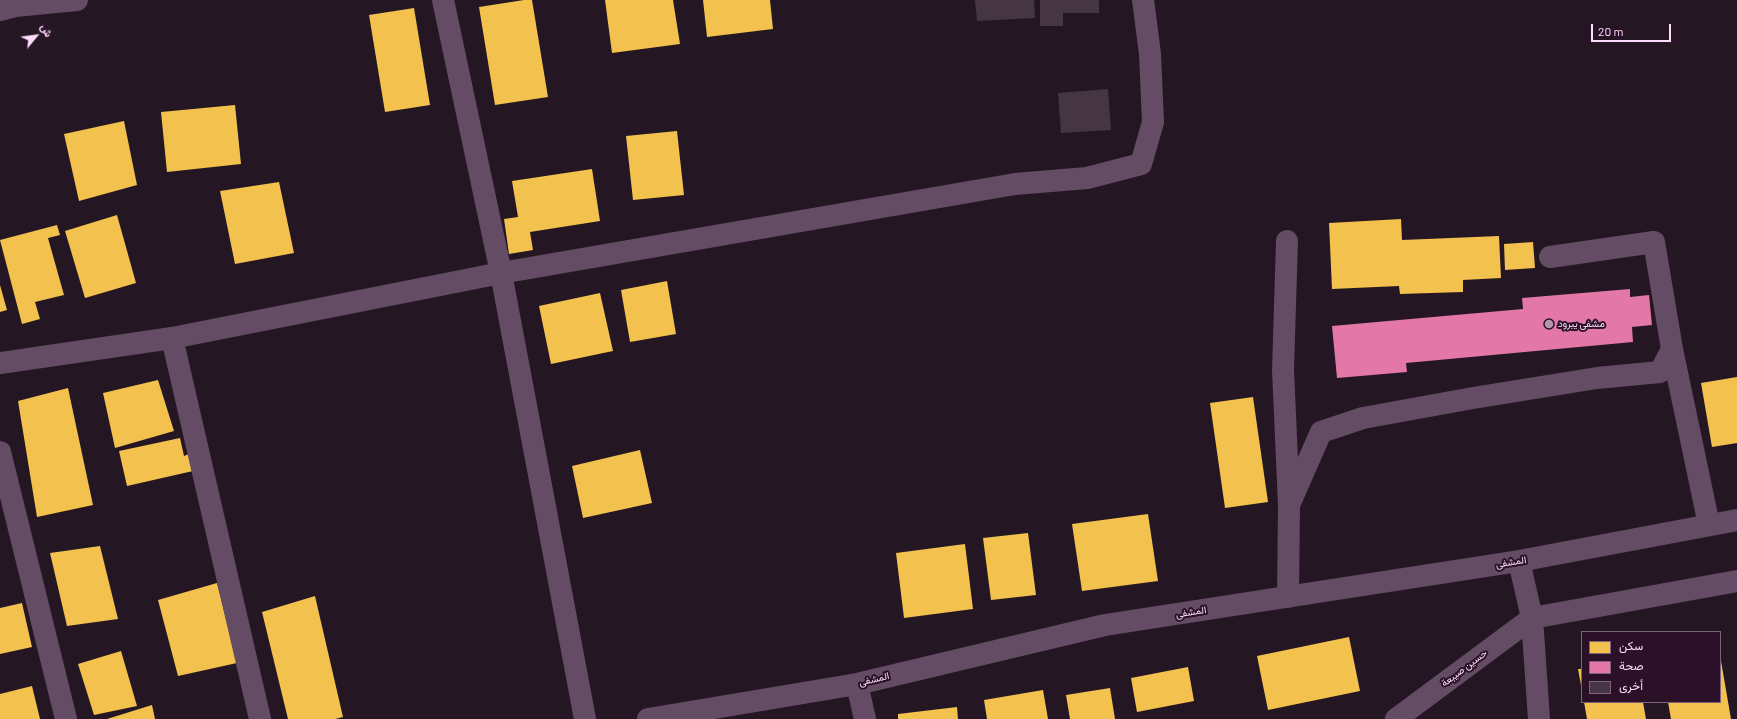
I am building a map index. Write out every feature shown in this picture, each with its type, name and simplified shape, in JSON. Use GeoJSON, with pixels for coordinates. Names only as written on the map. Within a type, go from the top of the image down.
{"type":"FeatureCollection","features":[{"type":"Feature","properties":{"kind":"street"},"geometry":{"type":"LineString","coordinates":[[0,10],[15,6],[77,0]]}},
{"type":"Feature","properties":{"kind":"street"},"geometry":{"type":"LineString","coordinates":[[443,0],[501,273],[585,719]]}},
{"type":"Feature","properties":{"kind":"street"},"geometry":{"type":"LineString","coordinates":[[0,364],[172,338],[501,273],[1015,184],[1087,178],[1141,164],[1153,122],[1150,54],[1143,0]]}},
{"type":"Feature","properties":{"kind":"street"},"geometry":{"type":"LineString","coordinates":[[1287,241],[1283,370],[1289,505],[1288,597]]}},
{"type":"Feature","properties":{"kind":"street"},"geometry":{"type":"LineString","coordinates":[[1550,257],[1654,242],[1672,349],[1709,525]]}},
{"type":"Feature","properties":{"kind":"street"},"geometry":{"type":"LineString","coordinates":[[172,338],[260,719]]}},
{"type":"Feature","properties":{"kind":"street"},"geometry":{"type":"LineString","coordinates":[[1289,505],[1322,432],[1363,418],[1465,399],[1597,378],[1660,372],[1672,349]]}},
{"type":"Feature","properties":{"kind":"street"},"geometry":{"type":"LineString","coordinates":[[0,452],[66,719]]}},
{"type":"Feature","properties":{"kind":"street","name":"المشفى"},"geometry":{"type":"LineString","coordinates":[[648,719],[857,684],[1105,625],[1518,561],[1737,520]]}},
{"type":"Feature","properties":{"kind":"street"},"geometry":{"type":"LineString","coordinates":[[1518,561],[1532,618],[1539,719]]}},
{"type":"Feature","properties":{"kind":"street"},"geometry":{"type":"LineString","coordinates":[[1532,618],[1737,581]]}},
{"type":"Feature","properties":{"kind":"street","name":"حسين صيبعة"},"geometry":{"type":"LineString","coordinates":[[1396,719],[1532,618]]}},
{"type":"Feature","properties":{"kind":"street"},"geometry":{"type":"LineString","coordinates":[[857,684],[865,719]]}},
{"type":"Feature","properties":{"kind":"building: سكن"},"geometry":{"type":"Polygon","coordinates":[[[532,0],[548,97],[495,105],[479,7],[532,0]]]}},
{"type":"Feature","properties":{"kind":"building: سكن"},"geometry":{"type":"Polygon","coordinates":[[[605,0],[673,0],[680,44],[612,53],[605,0]]]}},
{"type":"Feature","properties":{"kind":"building: سكن"},"geometry":{"type":"Polygon","coordinates":[[[703,0],[770,0],[773,29],[707,37],[703,0]]]}},
{"type":"Feature","properties":{"kind":"building: سكن"},"geometry":{"type":"Polygon","coordinates":[[[414,8],[430,105],[385,112],[369,15],[414,8]]]}},
{"type":"Feature","properties":{"kind":"building: سكن"},"geometry":{"type":"Polygon","coordinates":[[[235,105],[241,164],[167,172],[161,112],[235,105]]]}},
{"type":"Feature","properties":{"kind":"building: سكن"},"geometry":{"type":"Polygon","coordinates":[[[124,121],[137,185],[79,201],[64,134],[124,121]]]}},
{"type":"Feature","properties":{"kind":"building: سكن"},"geometry":{"type":"Polygon","coordinates":[[[677,131],[684,195],[633,200],[626,136],[677,131]]]}},
{"type":"Feature","properties":{"kind":"building: سكن"},"geometry":{"type":"Polygon","coordinates":[[[592,169],[600,221],[530,232],[533,250],[509,254],[504,219],[518,217],[512,181],[592,169]]]}},
{"type":"Feature","properties":{"kind":"building: سكن"},"geometry":{"type":"Polygon","coordinates":[[[279,182],[294,253],[235,264],[220,191],[279,182]]]}},
{"type":"Feature","properties":{"kind":"building: سكن"},"geometry":{"type":"Polygon","coordinates":[[[117,215],[136,283],[85,298],[65,231],[117,215]]]}},
{"type":"Feature","properties":{"kind":"building: سكن"},"geometry":{"type":"Polygon","coordinates":[[[1401,219],[1402,240],[1499,236],[1501,278],[1463,280],[1463,292],[1400,294],[1399,286],[1332,289],[1329,223],[1401,219]]]}},
{"type":"Feature","properties":{"kind":"building: سكن"},"geometry":{"type":"Polygon","coordinates":[[[57,225],[60,235],[48,238],[64,295],[35,302],[40,319],[22,324],[0,240],[57,225]]]}},
{"type":"Feature","properties":{"kind":"building: سكن"},"geometry":{"type":"Polygon","coordinates":[[[1533,242],[1535,268],[1505,270],[1504,244],[1533,242]]]}},
{"type":"Feature","properties":{"kind":"building: سكن"},"geometry":{"type":"Polygon","coordinates":[[[667,281],[676,334],[630,342],[621,290],[667,281]]]}},
{"type":"Feature","properties":{"kind":"building: سكن"},"geometry":{"type":"Polygon","coordinates":[[[0,285],[7,310],[0,312],[0,285]]]}},
{"type":"Feature","properties":{"kind":"building: سكن"},"geometry":{"type":"Polygon","coordinates":[[[600,293],[613,351],[551,364],[539,306],[600,293]]]}},
{"type":"Feature","properties":{"kind":"building: سكن"},"geometry":{"type":"Polygon","coordinates":[[[1737,377],[1737,443],[1712,447],[1701,383],[1737,377]]]}},
{"type":"Feature","properties":{"kind":"building: سكن"},"geometry":{"type":"Polygon","coordinates":[[[158,380],[174,431],[115,448],[103,393],[158,380]]]}},
{"type":"Feature","properties":{"kind":"building: سكن"},"geometry":{"type":"Polygon","coordinates":[[[68,388],[93,505],[37,517],[18,401],[68,388]]]}},
{"type":"Feature","properties":{"kind":"building: سكن"},"geometry":{"type":"Polygon","coordinates":[[[1253,397],[1268,502],[1225,508],[1210,403],[1253,397]]]}},
{"type":"Feature","properties":{"kind":"building: سكن"},"geometry":{"type":"Polygon","coordinates":[[[180,438],[184,456],[189,454],[193,471],[127,486],[119,451],[180,438]]]}},
{"type":"Feature","properties":{"kind":"building: سكن"},"geometry":{"type":"Polygon","coordinates":[[[640,450],[652,503],[583,518],[572,466],[640,450]]]}},
{"type":"Feature","properties":{"kind":"building: سكن"},"geometry":{"type":"Polygon","coordinates":[[[1148,514],[1158,581],[1082,591],[1072,524],[1148,514]]]}},
{"type":"Feature","properties":{"kind":"building: سكن"},"geometry":{"type":"Polygon","coordinates":[[[1028,533],[1036,595],[991,600],[983,538],[1028,533]]]}},
{"type":"Feature","properties":{"kind":"building: سكن"},"geometry":{"type":"Polygon","coordinates":[[[965,544],[973,609],[904,618],[896,553],[965,544]]]}},
{"type":"Feature","properties":{"kind":"building: سكن"},"geometry":{"type":"Polygon","coordinates":[[[100,546],[118,619],[67,626],[50,553],[100,546]]]}},
{"type":"Feature","properties":{"kind":"building: سكن"},"geometry":{"type":"Polygon","coordinates":[[[217,583],[237,663],[178,676],[158,600],[217,583]]]}},
{"type":"Feature","properties":{"kind":"building: سكن"},"geometry":{"type":"Polygon","coordinates":[[[315,596],[343,717],[335,719],[288,719],[262,612],[315,596]]]}},
{"type":"Feature","properties":{"kind":"building: سكن"},"geometry":{"type":"Polygon","coordinates":[[[22,603],[32,647],[0,654],[0,608],[22,603]]]}},
{"type":"Feature","properties":{"kind":"building: سكن"},"geometry":{"type":"Polygon","coordinates":[[[1349,637],[1360,691],[1268,710],[1257,656],[1349,637]]]}},
{"type":"Feature","properties":{"kind":"building: سكن"},"geometry":{"type":"Polygon","coordinates":[[[121,651],[137,706],[94,715],[78,664],[121,651]]]}},
{"type":"Feature","properties":{"kind":"building: سكن"},"geometry":{"type":"Polygon","coordinates":[[[1721,661],[1731,719],[1671,719],[1668,703],[1721,703],[1721,661]]]}},
{"type":"Feature","properties":{"kind":"building: سكن"},"geometry":{"type":"Polygon","coordinates":[[[1188,667],[1194,701],[1137,712],[1131,678],[1188,667]]]}},
{"type":"Feature","properties":{"kind":"building: سكن"},"geometry":{"type":"Polygon","coordinates":[[[1578,669],[1581,669],[1581,685],[1578,669]]]}},
{"type":"Feature","properties":{"kind":"building: سكن"},"geometry":{"type":"Polygon","coordinates":[[[32,686],[40,719],[0,719],[0,694],[32,686]]]}},
{"type":"Feature","properties":{"kind":"building: سكن"},"geometry":{"type":"Polygon","coordinates":[[[1110,688],[1115,719],[1070,719],[1066,695],[1110,688]]]}},
{"type":"Feature","properties":{"kind":"building: سكن"},"geometry":{"type":"Polygon","coordinates":[[[1043,690],[1048,719],[987,719],[984,700],[1043,690]]]}},
{"type":"Feature","properties":{"kind":"building: سكن"},"geometry":{"type":"Polygon","coordinates":[[[1584,703],[1643,703],[1646,719],[1587,719],[1584,703]]]}},
{"type":"Feature","properties":{"kind":"building: سكن"},"geometry":{"type":"Polygon","coordinates":[[[152,705],[155,719],[107,719],[152,705]]]}},
{"type":"Feature","properties":{"kind":"building: سكن"},"geometry":{"type":"Polygon","coordinates":[[[957,707],[958,719],[898,719],[898,714],[957,707]]]}},
{"type":"Feature","properties":{"kind":"building: صحة"},"geometry":{"type":"Polygon","coordinates":[[[1630,289],[1630,297],[1649,295],[1652,325],[1632,327],[1633,342],[1406,363],[1407,372],[1337,378],[1332,326],[1523,309],[1522,298],[1630,289]]]}},
{"type":"Feature","properties":{"kind":"building: أخرى"},"geometry":{"type":"Polygon","coordinates":[[[975,0],[1034,0],[1035,18],[977,21],[975,0]]]}},
{"type":"Feature","properties":{"kind":"building: أخرى"},"geometry":{"type":"Polygon","coordinates":[[[1040,0],[1099,0],[1099,13],[1063,13],[1063,26],[1040,26],[1040,0]]]}},
{"type":"Feature","properties":{"kind":"building: أخرى"},"geometry":{"type":"Polygon","coordinates":[[[1108,89],[1111,130],[1061,133],[1058,93],[1108,89]]]}},
{"type":"Feature","properties":{"kind":"place","name":"مشفى يبرود"},"geometry":{"type":"Point","coordinates":[1549,324]}}]}
